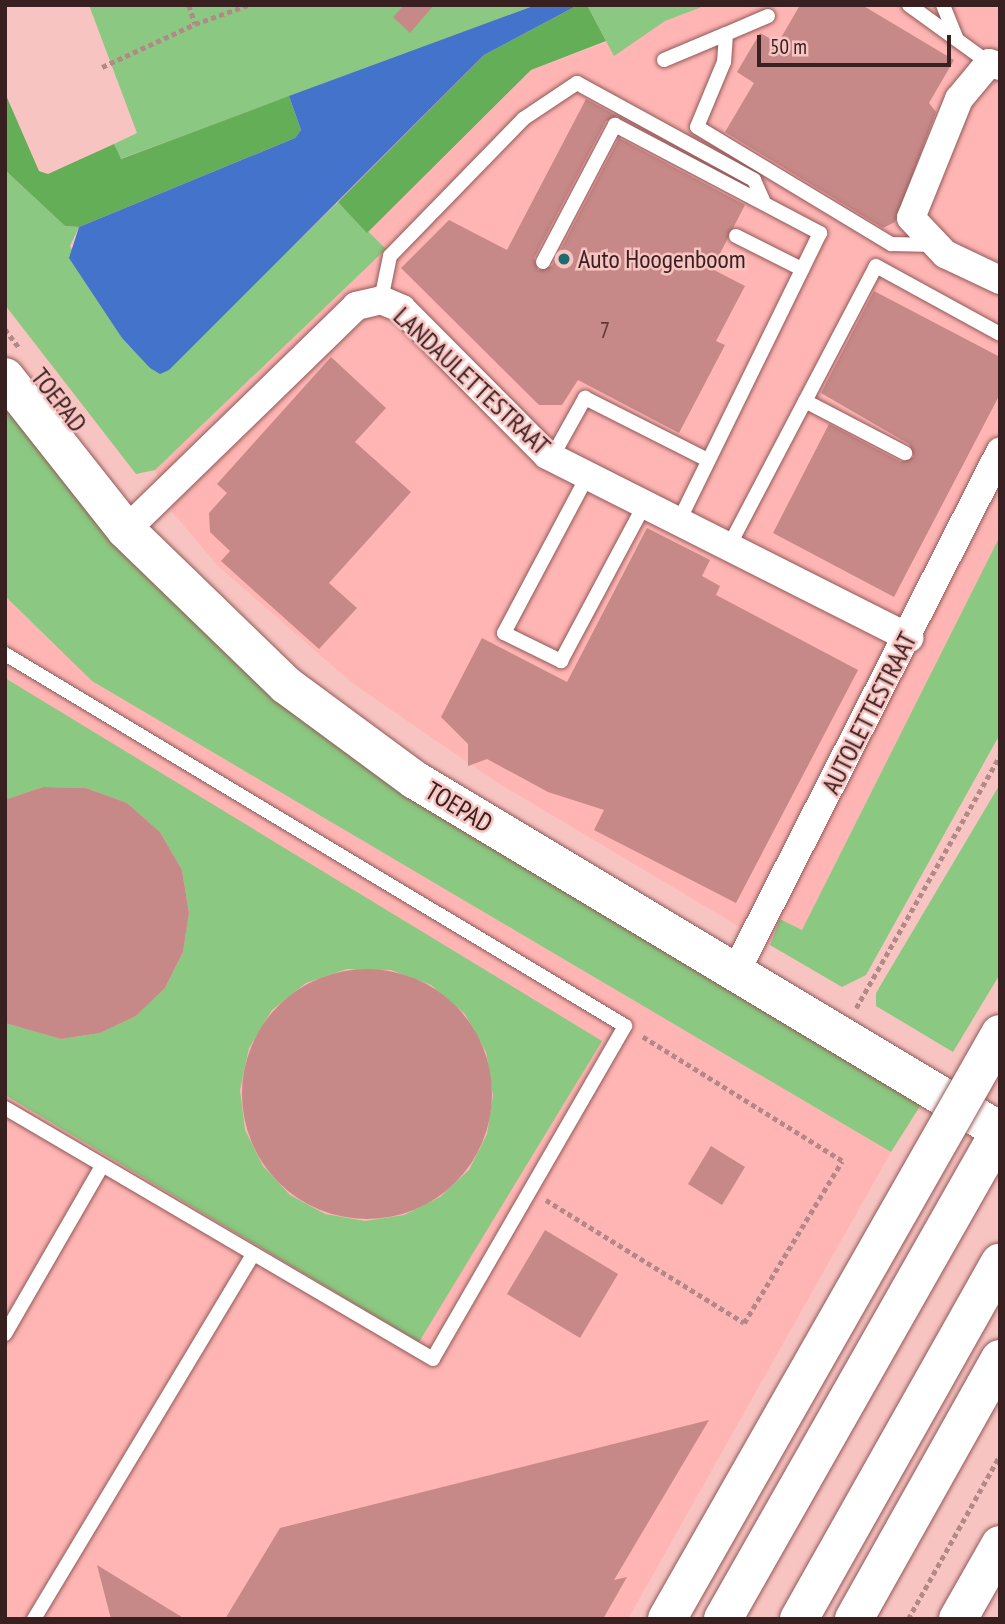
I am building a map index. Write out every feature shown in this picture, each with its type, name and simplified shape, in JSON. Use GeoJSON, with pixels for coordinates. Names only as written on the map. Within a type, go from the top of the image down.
{"type":"FeatureCollection","features":[{"type":"Feature","properties":{"kind":"main road","name":"TOEPAD"},"geometry":{"type":"LineString","coordinates":[[15,366],[126,530],[286,685],[415,780],[1000,1131]]}},
{"type":"Feature","properties":{"kind":"main road"},"geometry":{"type":"LineString","coordinates":[[667,1619],[1000,1034]]}},
{"type":"Feature","properties":{"kind":"main road"},"geometry":{"type":"LineString","coordinates":[[723,1619],[1000,1131]]}},
{"type":"Feature","properties":{"kind":"main road"},"geometry":{"type":"LineString","coordinates":[[799,1619],[1000,1263]]}},
{"type":"Feature","properties":{"kind":"main road"},"geometry":{"type":"LineString","coordinates":[[854,1619],[1000,1359]]}},
{"type":"Feature","properties":{"kind":"main road"},"geometry":{"type":"LineString","coordinates":[[958,1619],[1000,1545]]}},
{"type":"Feature","properties":{"kind":"street"},"geometry":{"type":"LineString","coordinates":[[994,64],[959,99],[911,218],[936,245],[1000,280]]}},
{"type":"Feature","properties":{"kind":"street","name":"LANDAULETTESTRAAT"},"geometry":{"type":"LineString","coordinates":[[126,530],[356,306],[381,300],[402,309],[552,457],[908,638]]}},
{"type":"Feature","properties":{"kind":"street","name":"AUTOLETTESTRAAT"},"geometry":{"type":"LineString","coordinates":[[734,973],[908,638],[1000,452]]}},
{"type":"Feature","properties":{"kind":"lane"},"geometry":{"type":"LineString","coordinates":[[909,5],[994,64]]}},
{"type":"Feature","properties":{"kind":"lane"},"geometry":{"type":"LineString","coordinates":[[943,5],[957,39]]}},
{"type":"Feature","properties":{"kind":"lane"},"geometry":{"type":"LineString","coordinates":[[664,60],[768,16]]}},
{"type":"Feature","properties":{"kind":"lane"},"geometry":{"type":"LineString","coordinates":[[726,34],[724,62],[697,127],[891,244],[936,245]]}},
{"type":"Feature","properties":{"kind":"lane"},"geometry":{"type":"LineString","coordinates":[[381,300],[390,256],[523,119],[577,83],[754,180],[763,200]]}},
{"type":"Feature","properties":{"kind":"lane"},"geometry":{"type":"LineString","coordinates":[[543,262],[615,125],[763,200],[820,233],[679,521]]}},
{"type":"Feature","properties":{"kind":"lane"},"geometry":{"type":"LineString","coordinates":[[736,236],[802,269]]}},
{"type":"Feature","properties":{"kind":"lane"},"geometry":{"type":"LineString","coordinates":[[729,546],[876,266],[1000,334]]}},
{"type":"Feature","properties":{"kind":"lane"},"geometry":{"type":"LineString","coordinates":[[552,457],[585,398],[708,460]]}},
{"type":"Feature","properties":{"kind":"lane"},"geometry":{"type":"LineString","coordinates":[[805,401],[905,453]]}},
{"type":"Feature","properties":{"kind":"lane"},"geometry":{"type":"LineString","coordinates":[[588,475],[505,633],[561,661],[645,504]]}},
{"type":"Feature","properties":{"kind":"lane"},"geometry":{"type":"LineString","coordinates":[[5,654],[625,1026],[433,1359],[253,1256],[5,1108]]}},
{"type":"Feature","properties":{"kind":"lane"},"geometry":{"type":"LineString","coordinates":[[5,1334],[102,1166]]}},
{"type":"Feature","properties":{"kind":"lane"},"geometry":{"type":"LineString","coordinates":[[34,1619],[253,1256]]}},
{"type":"Feature","properties":{"kind":"path"},"geometry":{"type":"LineString","coordinates":[[189,5],[195,24]]}},
{"type":"Feature","properties":{"kind":"path"},"geometry":{"type":"LineString","coordinates":[[103,67],[195,24],[248,5]]}},
{"type":"Feature","properties":{"kind":"path","name":"TOEPAD"},"geometry":{"type":"LineString","coordinates":[[5,329],[15,366]]}},
{"type":"Feature","properties":{"kind":"path"},"geometry":{"type":"LineString","coordinates":[[855,1009],[1000,756]]}},
{"type":"Feature","properties":{"kind":"path"},"geometry":{"type":"LineString","coordinates":[[530,1190],[744,1323],[842,1161],[625,1026]]}},
{"type":"Feature","properties":{"kind":"path"},"geometry":{"type":"LineString","coordinates":[[908,1619],[1000,1455]]}},
{"type":"Feature","properties":{"kind":"shaded area"},"geometry":{"type":"Polygon","coordinates":[[[708,5],[1000,5],[1000,536],[802,930],[780,919],[770,945],[495,781],[352,683],[217,565],[173,513],[155,470],[386,249],[367,233],[531,70],[708,5]]]}},
{"type":"Feature","properties":{"kind":"shaded area"},"geometry":{"type":"Polygon","coordinates":[[[5,596],[92,681],[891,1152],[628,1619],[5,1619],[5,596]]]}},
{"type":"Feature","properties":{"kind":"green space"},"geometry":{"type":"Polygon","coordinates":[[[89,5],[536,5],[120,159],[114,144],[137,133],[89,5]]]}},
{"type":"Feature","properties":{"kind":"green space"},"geometry":{"type":"Polygon","coordinates":[[[578,5],[587,5],[606,41],[531,70],[367,233],[338,202],[484,55],[578,5]]]}},
{"type":"Feature","properties":{"kind":"green space"},"geometry":{"type":"Polygon","coordinates":[[[587,5],[707,5],[665,21],[614,56],[587,5]]]}},
{"type":"Feature","properties":{"kind":"green space"},"geometry":{"type":"Polygon","coordinates":[[[5,93],[39,171],[48,174],[114,144],[121,159],[289,96],[301,130],[295,138],[79,227],[65,226],[5,170],[5,93]]]}},
{"type":"Feature","properties":{"kind":"green space"},"geometry":{"type":"Polygon","coordinates":[[[5,170],[65,226],[79,227],[70,246],[122,338],[160,374],[338,202],[386,249],[155,470],[136,474],[5,305],[5,170]]]}},
{"type":"Feature","properties":{"kind":"green space"},"geometry":{"type":"Polygon","coordinates":[[[5,404],[262,685],[924,1100],[891,1152],[92,681],[5,596],[5,404]]]}},
{"type":"Feature","properties":{"kind":"green space"},"geometry":{"type":"Polygon","coordinates":[[[1000,536],[1000,734],[866,975],[842,987],[770,945],[780,919],[802,930],[1000,536]]]}},
{"type":"Feature","properties":{"kind":"green space"},"geometry":{"type":"Polygon","coordinates":[[[5,678],[602,1041],[419,1342],[5,1095],[5,1023],[61,1039],[100,1033],[136,1016],[165,988],[183,952],[189,913],[182,870],[160,832],[127,803],[86,788],[43,787],[5,800],[5,678]],[[347,969],[306,983],[272,1010],[249,1048],[240,1090],[245,1130],[263,1166],[290,1195],[325,1214],[365,1221],[404,1215],[440,1197],[469,1170],[487,1134],[493,1095],[486,1052],[465,1014],[431,985],[391,970],[347,969]]]}},
{"type":"Feature","properties":{"kind":"green space"},"geometry":{"type":"Polygon","coordinates":[[[1000,784],[1000,974],[953,1052],[876,1006],[876,993],[1000,784]]]}},
{"type":"Feature","properties":{"kind":"water"},"geometry":{"type":"Polygon","coordinates":[[[536,5],[578,5],[484,55],[169,370],[160,374],[150,368],[122,338],[69,258],[79,227],[295,138],[301,130],[289,96],[536,5]]]}},
{"type":"Feature","properties":{"kind":"building"},"geometry":{"type":"Polygon","coordinates":[[[404,5],[434,5],[410,33],[393,17],[404,5]]]}},
{"type":"Feature","properties":{"kind":"building"},"geometry":{"type":"Polygon","coordinates":[[[800,5],[862,5],[954,60],[929,103],[936,112],[895,222],[883,228],[725,132],[754,83],[737,72],[760,33],[778,43],[800,5]]]}},
{"type":"Feature","properties":{"kind":"building","name":"Auto Hoogenboom"},"geometry":{"type":"Polygon","coordinates":[[[586,99],[617,116],[606,121],[534,258],[538,270],[552,266],[619,138],[745,205],[712,269],[745,286],[716,341],[725,345],[679,433],[578,380],[562,405],[539,405],[401,268],[449,220],[507,250],[586,99]]]}},
{"type":"Feature","properties":{"kind":"building"},"geometry":{"type":"Polygon","coordinates":[[[874,291],[1000,357],[1000,394],[894,597],[773,533],[829,424],[901,462],[914,457],[909,444],[821,393],[874,291]]]}},
{"type":"Feature","properties":{"kind":"building"},"geometry":{"type":"Polygon","coordinates":[[[331,357],[386,408],[355,442],[411,492],[329,583],[357,608],[319,649],[221,561],[230,551],[210,532],[209,513],[227,493],[217,484],[331,357]]]}},
{"type":"Feature","properties":{"kind":"building"},"geometry":{"type":"Polygon","coordinates":[[[647,528],[710,560],[702,576],[720,586],[716,595],[858,670],[736,903],[594,830],[604,810],[548,792],[487,759],[468,766],[468,744],[441,717],[482,638],[567,682],[647,528]]]}},
{"type":"Feature","properties":{"kind":"building"},"geometry":{"type":"Polygon","coordinates":[[[43,787],[86,788],[127,803],[160,832],[182,870],[189,913],[183,952],[165,988],[136,1016],[100,1033],[61,1039],[5,1023],[5,800],[43,787]]]}},
{"type":"Feature","properties":{"kind":"building"},"geometry":{"type":"Polygon","coordinates":[[[355,969],[379,969],[426,983],[456,1005],[483,1046],[490,1070],[490,1118],[483,1142],[456,1183],[415,1210],[379,1219],[355,1219],[308,1205],[287,1191],[270,1174],[256,1153],[247,1130],[242,1106],[242,1082],[256,1035],[270,1014],[287,997],[308,983],[331,974],[355,969]]]}},
{"type":"Feature","properties":{"kind":"building"},"geometry":{"type":"Polygon","coordinates":[[[711,1146],[745,1167],[722,1205],[688,1184],[711,1146]]]}},
{"type":"Feature","properties":{"kind":"building"},"geometry":{"type":"Polygon","coordinates":[[[545,1230],[618,1274],[580,1338],[507,1294],[545,1230]]]}},
{"type":"Feature","properties":{"kind":"building"},"geometry":{"type":"Polygon","coordinates":[[[709,1420],[614,1580],[627,1577],[603,1619],[225,1619],[280,1528],[709,1420]]]}},
{"type":"Feature","properties":{"kind":"building"},"geometry":{"type":"Polygon","coordinates":[[[97,1565],[185,1619],[111,1619],[97,1565]]]}},
{"type":"Feature","properties":{"kind":"place","name":"Auto Hoogenboom"},"geometry":{"type":"Point","coordinates":[564,259]}}]}
